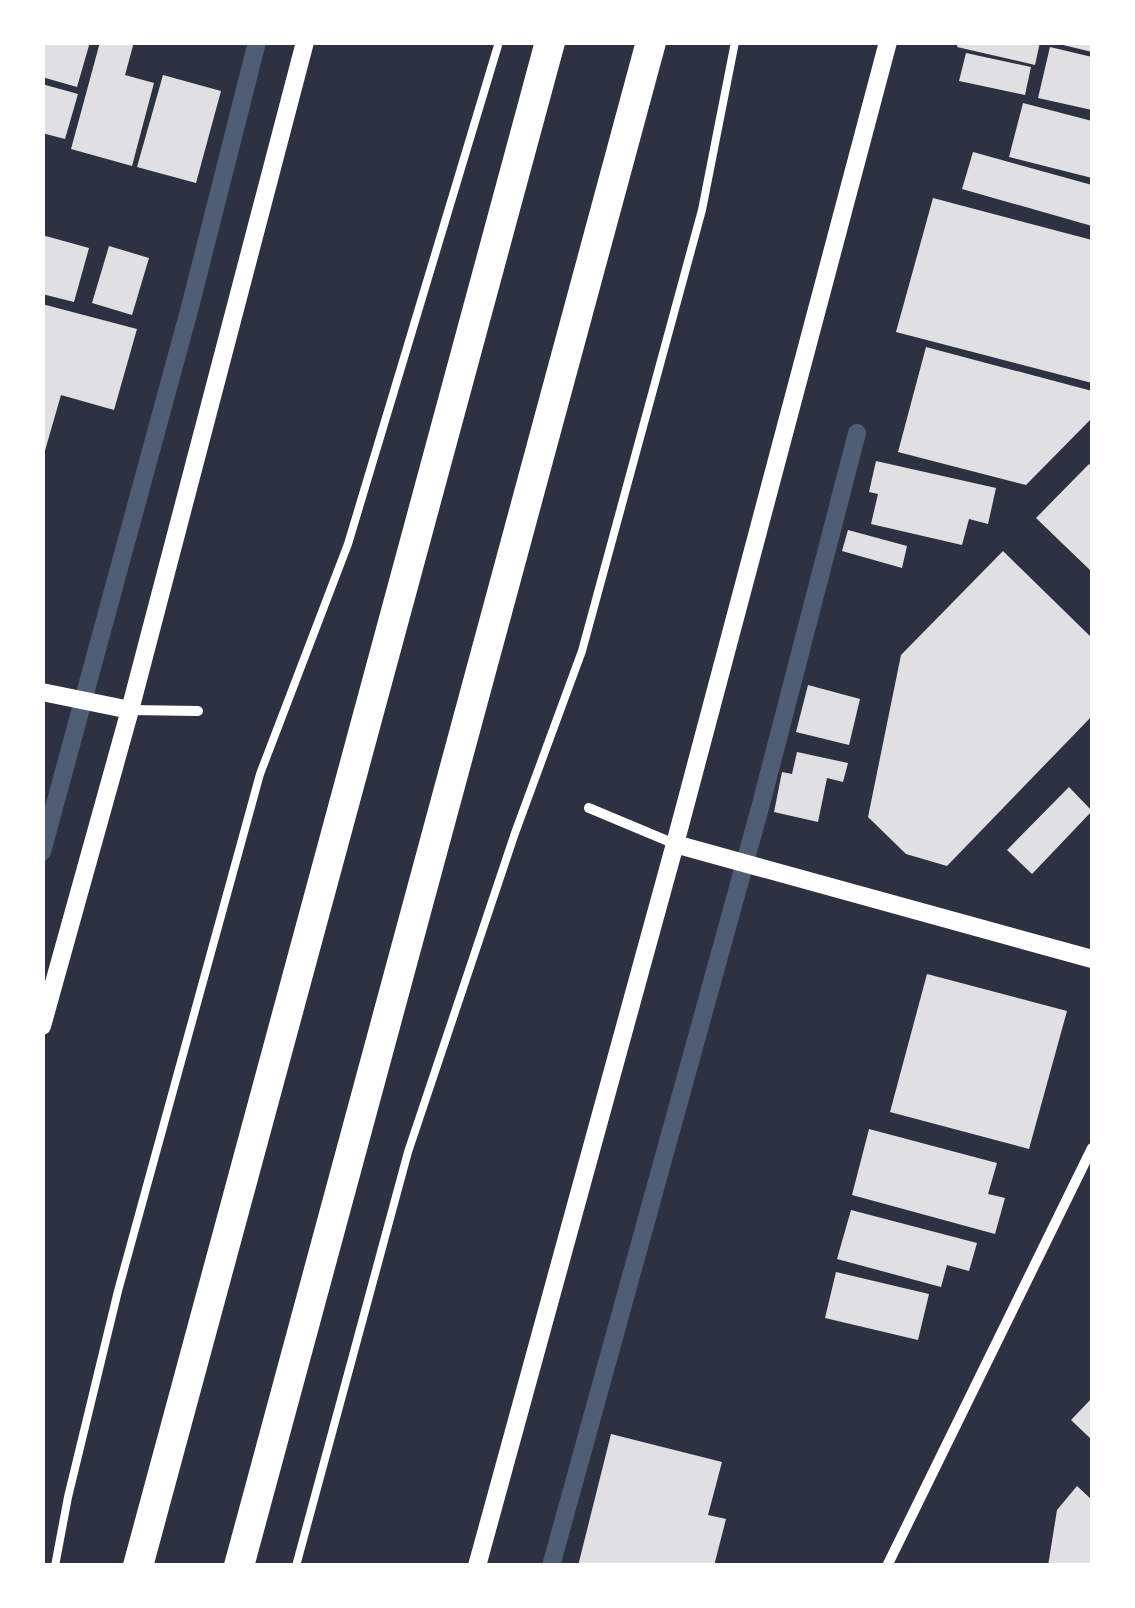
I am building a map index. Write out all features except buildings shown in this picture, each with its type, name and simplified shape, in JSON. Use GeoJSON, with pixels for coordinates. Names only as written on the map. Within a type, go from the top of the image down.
{"type":"FeatureCollection","features":[{"type":"Feature","properties":{"kind":"highway"},"geometry":{"type":"LineString","coordinates":[[138,1566],[550,42]]}},
{"type":"Feature","properties":{"kind":"highway"},"geometry":{"type":"LineString","coordinates":[[239,1566],[651,42]]}},
{"type":"Feature","properties":{"kind":"street"},"geometry":{"type":"LineString","coordinates":[[42,1026],[130,710],[305,42]]}},
{"type":"Feature","properties":{"kind":"street"},"geometry":{"type":"LineString","coordinates":[[477,1566],[675,844],[888,42]]}},
{"type":"Feature","properties":{"kind":"street"},"geometry":{"type":"LineString","coordinates":[[42,692],[130,710],[198,710]]}},
{"type":"Feature","properties":{"kind":"street"},"geometry":{"type":"LineString","coordinates":[[589,808],[675,844],[1092,959]]}},
{"type":"Feature","properties":{"kind":"street"},"geometry":{"type":"LineString","coordinates":[[887,1566],[1092,1148]]}},
{"type":"Feature","properties":{"kind":"lane"},"geometry":{"type":"LineString","coordinates":[[55,1566],[118,1291],[260,774],[348,544],[499,42]]}},
{"type":"Feature","properties":{"kind":"lane"},"geometry":{"type":"LineString","coordinates":[[296,1566],[408,1152],[514,833],[582,651],[702,210],[735,42]]}},
{"type":"Feature","properties":{"kind":"waterway"},"geometry":{"type":"LineString","coordinates":[[42,852],[190,307],[257,42]]}},
{"type":"Feature","properties":{"kind":"waterway"},"geometry":{"type":"LineString","coordinates":[[551,1566],[760,808],[857,433]]}}]}
